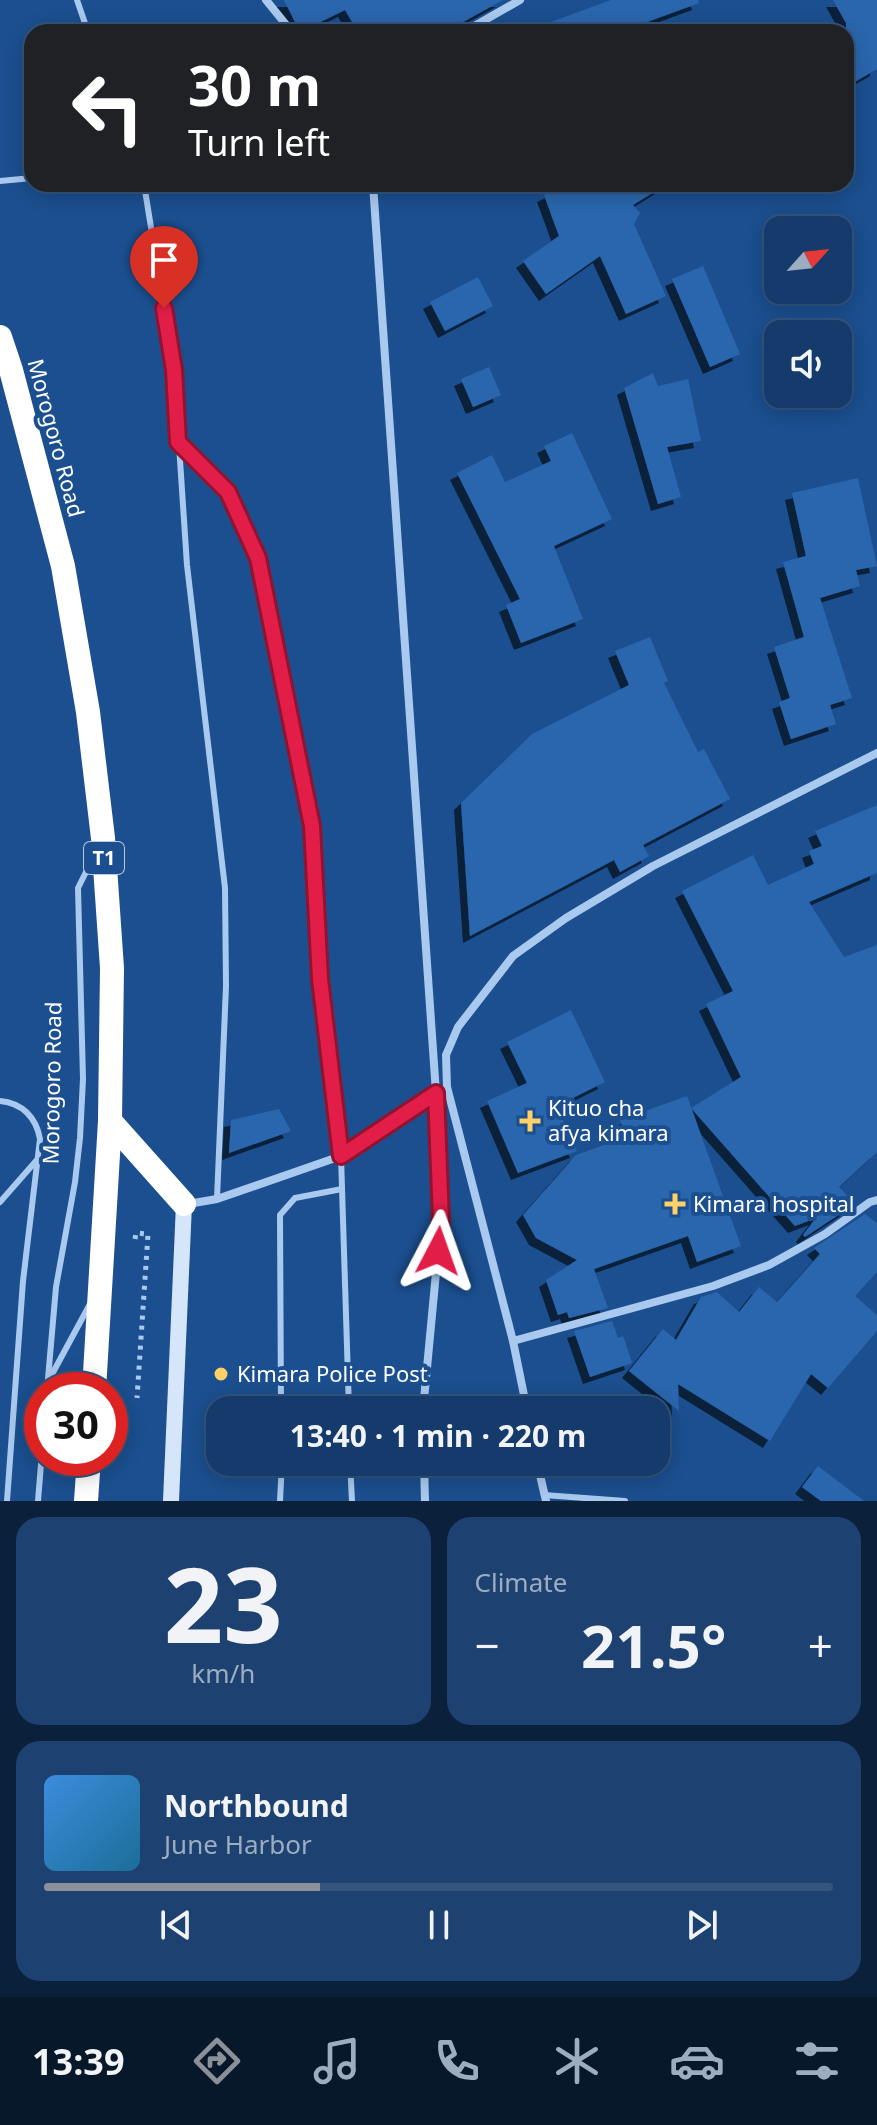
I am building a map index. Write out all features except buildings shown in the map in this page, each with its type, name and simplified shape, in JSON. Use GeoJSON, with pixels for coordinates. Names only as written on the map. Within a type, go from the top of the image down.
{"type":"FeatureCollection","features":[{"type":"Feature","properties":{"kind":"highway","name":"Morogoro Road"},"geometry":{"type":"LineString","coordinates":[[0,337],[63,566],[88,712],[103,838],[112,968],[110,1121],[95,1372]]}},
{"type":"Feature","properties":{"kind":"highway"},"geometry":{"type":"LineString","coordinates":[[110,1121],[184,1204]]}},
{"type":"Feature","properties":{"kind":"highway"},"geometry":{"type":"LineString","coordinates":[[86,1501],[88,1476]]}},
{"type":"Feature","properties":{"kind":"street"},"geometry":{"type":"LineString","coordinates":[[266,0],[286,24]]}},
{"type":"Feature","properties":{"kind":"street"},"geometry":{"type":"LineString","coordinates":[[478,24],[520,0]]}},
{"type":"Feature","properties":{"kind":"street"},"geometry":{"type":"LineString","coordinates":[[374,192],[436,1093],[441,1220],[424,1396]]}},
{"type":"Feature","properties":{"kind":"street"},"geometry":{"type":"LineString","coordinates":[[524,1396],[513,1341],[447,1087],[446,1055],[458,1027],[513,956],[566,918],[653,866],[877,753]]}},
{"type":"Feature","properties":{"kind":"street"},"geometry":{"type":"LineString","coordinates":[[171,1501],[184,1204],[217,1199],[341,1156],[447,1087]]}},
{"type":"Feature","properties":{"kind":"street"},"geometry":{"type":"LineString","coordinates":[[513,1341],[713,1286],[757,1270],[825,1234],[863,1205],[877,1200]]}},
{"type":"Feature","properties":{"kind":"street"},"geometry":{"type":"LineString","coordinates":[[424,1476],[425,1501]]}},
{"type":"Feature","properties":{"kind":"street"},"geometry":{"type":"LineString","coordinates":[[540,1476],[545,1498]]}},
{"type":"Feature","properties":{"kind":"lane"},"geometry":{"type":"LineString","coordinates":[[77,0],[85,24]]}},
{"type":"Feature","properties":{"kind":"lane"},"geometry":{"type":"LineString","coordinates":[[0,181],[24,179]]}},
{"type":"Feature","properties":{"kind":"lane"},"geometry":{"type":"LineString","coordinates":[[145,192],[174,370],[187,565],[225,888],[226,986],[217,1199]]}},
{"type":"Feature","properties":{"kind":"lane"},"geometry":{"type":"LineString","coordinates":[[178,442],[228,492],[258,558],[312,826],[320,979],[341,1156],[349,1396]]}},
{"type":"Feature","properties":{"kind":"lane","name":"Morogoro Road"},"geometry":{"type":"LineString","coordinates":[[48,1372],[56,1287],[80,1138],[83,1079],[78,888],[103,838]]}},
{"type":"Feature","properties":{"kind":"lane","name":"Morogoro Road"},"geometry":{"type":"LineString","coordinates":[[0,1101],[9,1102],[27,1112],[36,1123],[40,1146],[23,1281],[7,1501]]}},
{"type":"Feature","properties":{"kind":"lane","name":"Morogoro Road"},"geometry":{"type":"LineString","coordinates":[[0,1202],[33,1167],[40,1146]]}},
{"type":"Feature","properties":{"kind":"lane"},"geometry":{"type":"LineString","coordinates":[[281,1396],[280,1215],[295,1198],[342,1189]]}},
{"type":"Feature","properties":{"kind":"lane","name":"Morogoro Road"},"geometry":{"type":"LineString","coordinates":[[54,1372],[101,1283]]}},
{"type":"Feature","properties":{"kind":"lane"},"geometry":{"type":"LineString","coordinates":[[38,1501],[40,1476]]}},
{"type":"Feature","properties":{"kind":"lane"},"geometry":{"type":"LineString","coordinates":[[280,1501],[281,1476]]}},
{"type":"Feature","properties":{"kind":"lane"},"geometry":{"type":"LineString","coordinates":[[351,1476],[352,1501]]}},
{"type":"Feature","properties":{"kind":"lane"},"geometry":{"type":"LineString","coordinates":[[545,1498],[625,1501]]}},
{"type":"Feature","properties":{"kind":"path"},"geometry":{"type":"LineString","coordinates":[[135,1248],[136,1233],[148,1234],[137,1398]]}},
{"type":"Feature","properties":{"kind":"place","name":"Kituo cha afya kimara"},"geometry":{"type":"Point","coordinates":[530,1121]}},
{"type":"Feature","properties":{"kind":"place","name":"Kimara hospital"},"geometry":{"type":"Point","coordinates":[675,1204]}},
{"type":"Feature","properties":{"kind":"place","name":"Kimara Police Post"},"geometry":{"type":"Point","coordinates":[221,1374]}},
{"type":"Feature","properties":{"kind":"route"},"geometry":{"type":"LineString","coordinates":[[164,308],[174,370],[178,442],[228,492],[258,558],[312,826],[320,979],[341,1156],[436,1093],[441,1220],[438,1251]]}}]}
